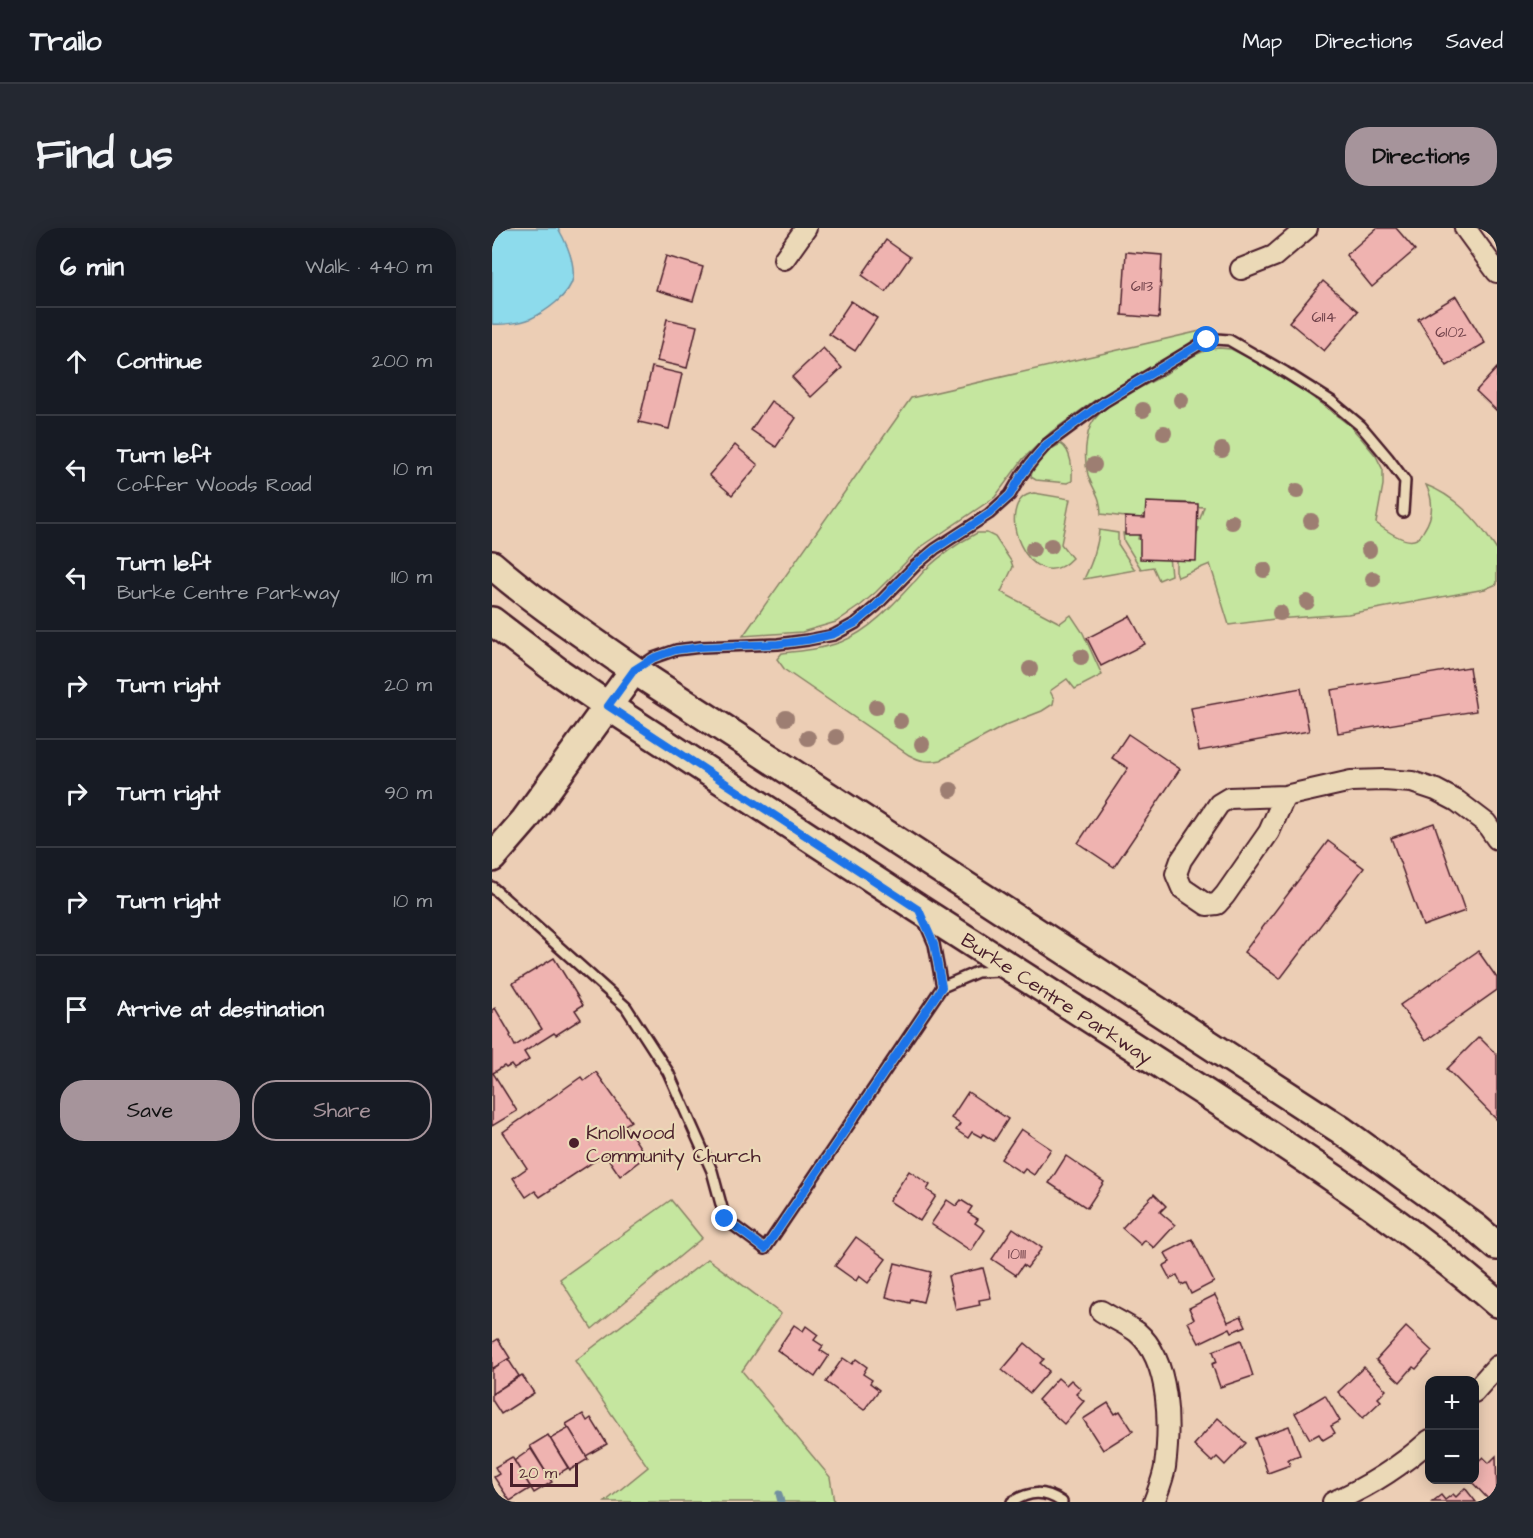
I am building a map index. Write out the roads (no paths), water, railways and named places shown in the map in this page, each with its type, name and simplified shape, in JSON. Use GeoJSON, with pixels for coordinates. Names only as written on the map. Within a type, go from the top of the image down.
{"type":"FeatureCollection","features":[{"type":"Feature","properties":{"kind":"main road"},"geometry":{"type":"LineString","coordinates":[[492,566],[514,585],[634,670],[1341,1130],[1476,1228],[1497,1246]]}},
{"type":"Feature","properties":{"kind":"main road","name":"Burke Centre Parkway"},"geometry":{"type":"LineString","coordinates":[[492,621],[608,706],[919,910],[1246,1120],[1353,1192],[1458,1269],[1497,1303]]}},
{"type":"Feature","properties":{"kind":"main road"},"geometry":{"type":"LineString","coordinates":[[492,858],[525,820],[634,670]]}},
{"type":"Feature","properties":{"kind":"street"},"geometry":{"type":"LineString","coordinates":[[784,259],[806,228]]}},
{"type":"Feature","properties":{"kind":"street"},"geometry":{"type":"LineString","coordinates":[[1241,269],[1274,256],[1307,228]]}},
{"type":"Feature","properties":{"kind":"street"},"geometry":{"type":"LineString","coordinates":[[1465,228],[1497,273]]}},
{"type":"Feature","properties":{"kind":"street"},"geometry":{"type":"LineString","coordinates":[[1285,796],[1269,832],[1225,895],[1216,904],[1207,904],[1182,888],[1176,874],[1181,860],[1220,804],[1229,798],[1285,796],[1351,781],[1412,782],[1436,790],[1457,801],[1486,823],[1497,839]]}},
{"type":"Feature","properties":{"kind":"street"},"geometry":{"type":"LineString","coordinates":[[1101,1311],[1137,1333],[1150,1349],[1160,1368],[1168,1412],[1164,1468],[1154,1502]]}},
{"type":"Feature","properties":{"kind":"street"},"geometry":{"type":"LineString","coordinates":[[1479,1386],[1497,1366]]}},
{"type":"Feature","properties":{"kind":"street"},"geometry":{"type":"LineString","coordinates":[[1333,1502],[1386,1474],[1425,1444]]}},
{"type":"Feature","properties":{"kind":"lane"},"geometry":{"type":"LineString","coordinates":[[634,670],[653,658],[676,650],[808,640],[834,634],[856,623],[875,607],[915,565],[935,549],[989,514],[1010,495],[1021,476],[1047,444],[1104,402],[1207,340],[1229,340],[1322,395],[1361,426],[1405,481],[1403,512]]}},
{"type":"Feature","properties":{"kind":"lane"},"geometry":{"type":"LineString","coordinates":[[492,887],[626,1007],[668,1072],[712,1171],[725,1219],[765,1249],[942,987],[977,972],[1015,970]]}},
{"type":"Feature","properties":{"kind":"lane"},"geometry":{"type":"LineString","coordinates":[[919,910],[934,944],[942,987]]}},
{"type":"Feature","properties":{"kind":"lane"},"geometry":{"type":"LineString","coordinates":[[1012,1502],[1029,1493],[1047,1494],[1062,1502]]}},
{"type":"Feature","properties":{"kind":"water"},"geometry":{"type":"Polygon","coordinates":[[[492,228],[558,228],[567,246],[573,265],[573,278],[567,291],[543,312],[522,322],[492,324],[492,228]]]}},
{"type":"Feature","properties":{"kind":"waterway"},"geometry":{"type":"LineString","coordinates":[[779,1494],[781,1502]]}},
{"type":"Feature","properties":{"kind":"place","name":"Knollwood Community Church"},"geometry":{"type":"Point","coordinates":[574,1143]}}]}
